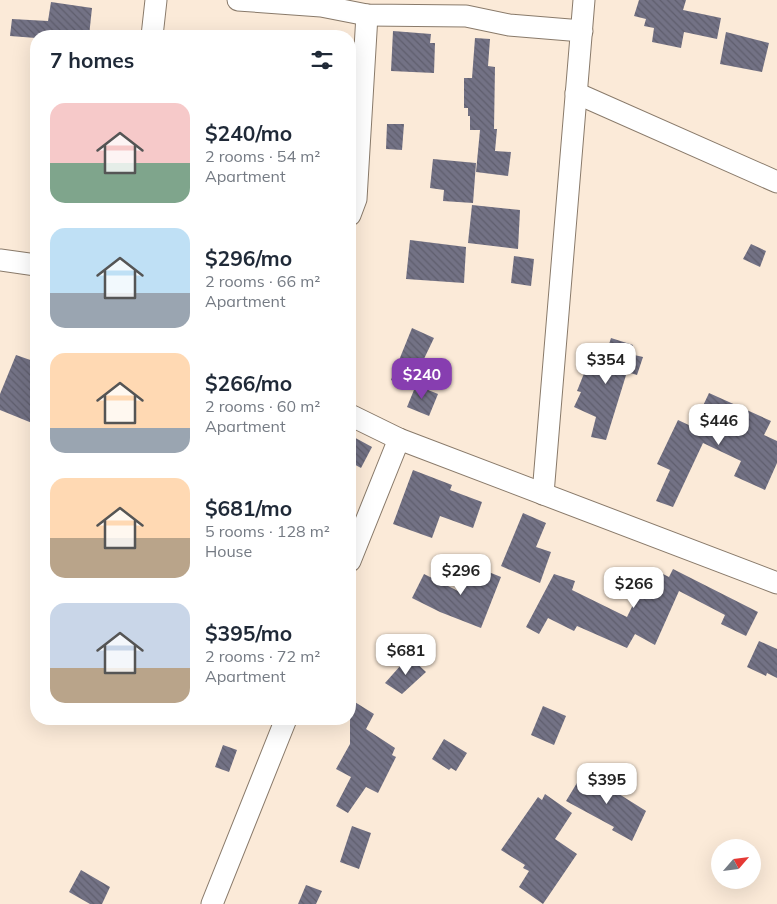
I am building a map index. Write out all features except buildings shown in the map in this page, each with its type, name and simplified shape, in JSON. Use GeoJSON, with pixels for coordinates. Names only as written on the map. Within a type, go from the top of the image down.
{"type":"FeatureCollection","features":[{"type":"Feature","properties":{"kind":"street"},"geometry":{"type":"LineString","coordinates":[[153,30],[156,0]]}},
{"type":"Feature","properties":{"kind":"street"},"geometry":{"type":"LineString","coordinates":[[238,0],[321,6],[367,15],[466,16],[509,25],[582,31]]}},
{"type":"Feature","properties":{"kind":"street"},"geometry":{"type":"LineString","coordinates":[[542,494],[584,0]]}},
{"type":"Feature","properties":{"kind":"street"},"geometry":{"type":"LineString","coordinates":[[356,199],[367,15]]}},
{"type":"Feature","properties":{"kind":"street"},"geometry":{"type":"LineString","coordinates":[[576,93],[777,182]]}},
{"type":"Feature","properties":{"kind":"street"},"geometry":{"type":"LineString","coordinates":[[0,260],[30,264]]}},
{"type":"Feature","properties":{"kind":"street"},"geometry":{"type":"LineString","coordinates":[[356,418],[399,439],[777,583]]}},
{"type":"Feature","properties":{"kind":"street"},"geometry":{"type":"LineString","coordinates":[[356,546],[399,439]]}},
{"type":"Feature","properties":{"kind":"street"},"geometry":{"type":"LineString","coordinates":[[212,904],[284,725]]}}]}
